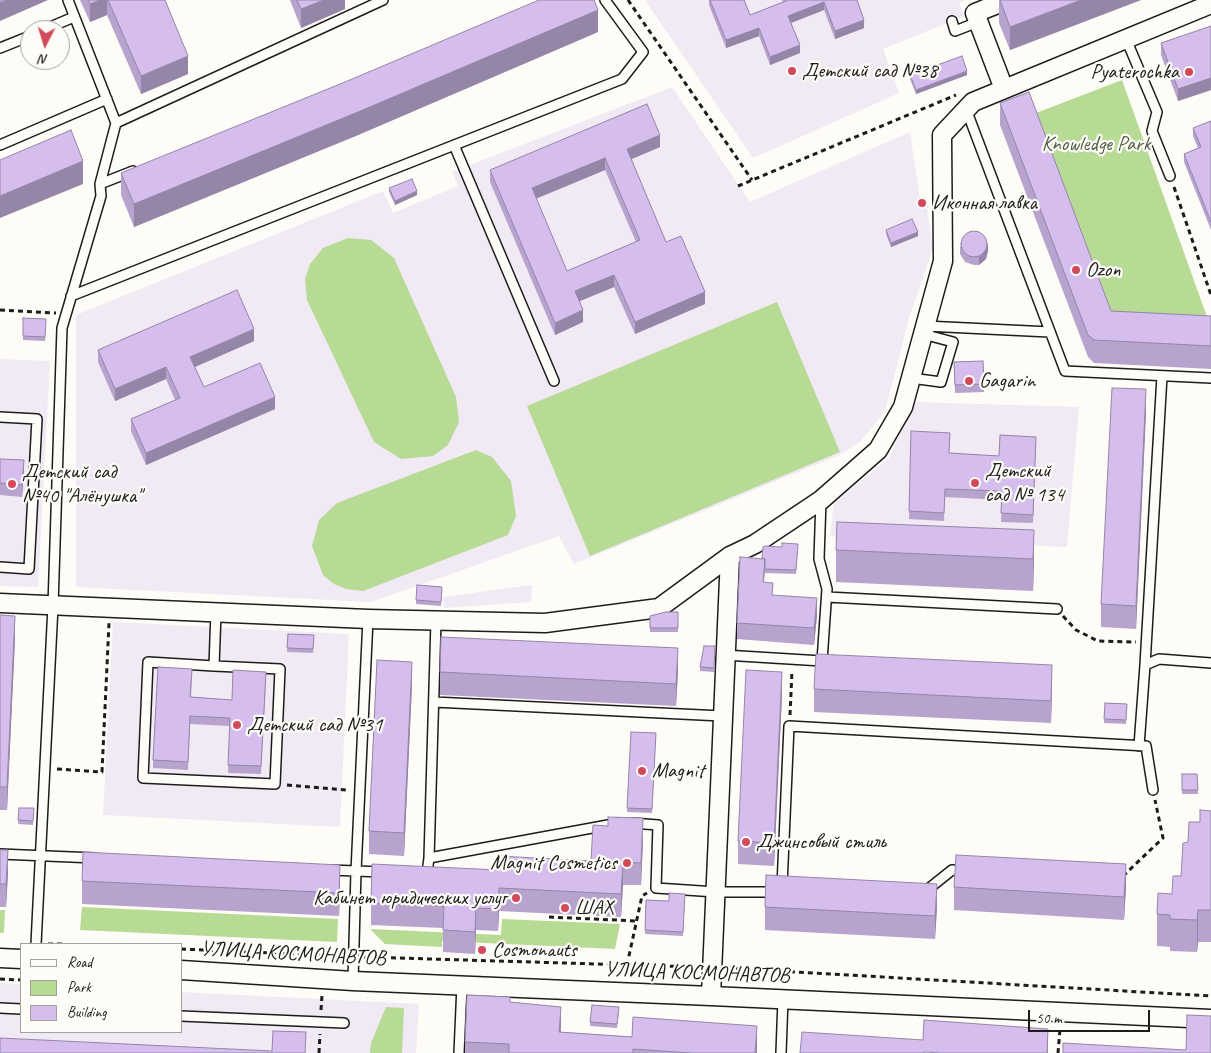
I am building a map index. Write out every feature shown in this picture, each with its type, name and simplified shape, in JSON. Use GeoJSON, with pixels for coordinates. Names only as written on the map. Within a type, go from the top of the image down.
{"type":"FeatureCollection","features":[{"type":"Feature","properties":{"kind":"street"},"geometry":{"type":"LineString","coordinates":[[1004,89],[975,13],[1008,0]]}},
{"type":"Feature","properties":{"kind":"street"},"geometry":{"type":"LineString","coordinates":[[0,603],[368,619],[544,624],[659,608],[730,556],[754,544],[821,500],[878,450],[903,407],[943,261],[942,135],[973,102],[1211,4]]}},
{"type":"Feature","properties":{"kind":"street"},"geometry":{"type":"LineString","coordinates":[[711,996],[724,655],[730,556]]}},
{"type":"Feature","properties":{"kind":"street"},"geometry":{"type":"LineString","coordinates":[[0,958],[20,959]]}},
{"type":"Feature","properties":{"kind":"street","name":"УЛИЦА КОСМОНАВТОВ"},"geometry":{"type":"LineString","coordinates":[[182,970],[353,981],[1211,1019]]}},
{"type":"Feature","properties":{"kind":"lane"},"geometry":{"type":"LineString","coordinates":[[36,943],[53,606],[62,328],[100,196],[100,184],[116,123],[68,0]]}},
{"type":"Feature","properties":{"kind":"lane"},"geometry":{"type":"LineString","coordinates":[[116,123],[383,0]]}},
{"type":"Feature","properties":{"kind":"lane"},"geometry":{"type":"LineString","coordinates":[[71,296],[622,78],[643,52],[605,0]]}},
{"type":"Feature","properties":{"kind":"lane"},"geometry":{"type":"LineString","coordinates":[[67,20],[74,17]]}},
{"type":"Feature","properties":{"kind":"lane"},"geometry":{"type":"LineString","coordinates":[[952,21],[955,31],[978,22]]}},
{"type":"Feature","properties":{"kind":"lane"},"geometry":{"type":"LineString","coordinates":[[1126,39],[1156,112],[1152,131],[1170,176]]}},
{"type":"Feature","properties":{"kind":"lane"},"geometry":{"type":"LineString","coordinates":[[0,48],[20,40]]}},
{"type":"Feature","properties":{"kind":"lane"},"geometry":{"type":"LineString","coordinates":[[0,145],[107,100]]}},
{"type":"Feature","properties":{"kind":"lane"},"geometry":{"type":"LineString","coordinates":[[966,109],[1065,371],[1211,378]]}},
{"type":"Feature","properties":{"kind":"lane"},"geometry":{"type":"LineString","coordinates":[[454,145],[554,382]]}},
{"type":"Feature","properties":{"kind":"lane"},"geometry":{"type":"LineString","coordinates":[[100,184],[146,166]]}},
{"type":"Feature","properties":{"kind":"lane"},"geometry":{"type":"LineString","coordinates":[[924,330],[1050,332]]}},
{"type":"Feature","properties":{"kind":"lane"},"geometry":{"type":"LineString","coordinates":[[911,378],[941,382],[953,342],[924,330]]}},
{"type":"Feature","properties":{"kind":"lane"},"geometry":{"type":"LineString","coordinates":[[1139,746],[1162,376]]}},
{"type":"Feature","properties":{"kind":"lane"},"geometry":{"type":"LineString","coordinates":[[0,417],[37,419],[29,568],[0,567]]}},
{"type":"Feature","properties":{"kind":"lane"},"geometry":{"type":"LineString","coordinates":[[724,655],[822,660],[827,589],[819,559],[821,500]]}},
{"type":"Feature","properties":{"kind":"lane"},"geometry":{"type":"LineString","coordinates":[[827,597],[1057,609]]}},
{"type":"Feature","properties":{"kind":"lane"},"geometry":{"type":"LineString","coordinates":[[214,666],[216,612]]}},
{"type":"Feature","properties":{"kind":"lane"},"geometry":{"type":"LineString","coordinates":[[353,981],[356,871],[368,619]]}},
{"type":"Feature","properties":{"kind":"lane"},"geometry":{"type":"LineString","coordinates":[[410,872],[428,873],[436,621]]}},
{"type":"Feature","properties":{"kind":"lane"},"geometry":{"type":"LineString","coordinates":[[1145,665],[1159,660],[1211,663]]}},
{"type":"Feature","properties":{"kind":"lane"},"geometry":{"type":"LineString","coordinates":[[148,662],[214,666],[280,669],[275,784],[143,778],[148,662]]}},
{"type":"Feature","properties":{"kind":"lane"},"geometry":{"type":"LineString","coordinates":[[434,702],[722,716]]}},
{"type":"Feature","properties":{"kind":"lane"},"geometry":{"type":"LineString","coordinates":[[782,892],[789,726],[1146,746],[1153,790]]}},
{"type":"Feature","properties":{"kind":"lane"},"geometry":{"type":"LineString","coordinates":[[429,858],[617,822],[658,825],[656,888],[716,892],[792,892]]}},
{"type":"Feature","properties":{"kind":"lane"},"geometry":{"type":"LineString","coordinates":[[0,854],[109,859]]}},
{"type":"Feature","properties":{"kind":"lane"},"geometry":{"type":"LineString","coordinates":[[323,870],[392,872]]}},
{"type":"Feature","properties":{"kind":"lane"},"geometry":{"type":"LineString","coordinates":[[919,896],[952,870],[981,872]]}},
{"type":"Feature","properties":{"kind":"lane"},"geometry":{"type":"LineString","coordinates":[[459,1053],[462,986]]}},
{"type":"Feature","properties":{"kind":"lane"},"geometry":{"type":"LineString","coordinates":[[781,1053],[783,999]]}},
{"type":"Feature","properties":{"kind":"lane"},"geometry":{"type":"LineString","coordinates":[[0,1008],[20,1009]]}},
{"type":"Feature","properties":{"kind":"lane"},"geometry":{"type":"LineString","coordinates":[[182,1016],[344,1023]]}},
{"type":"Feature","properties":{"kind":"path"},"geometry":{"type":"LineString","coordinates":[[628,0],[752,180]]}},
{"type":"Feature","properties":{"kind":"path"},"geometry":{"type":"LineString","coordinates":[[1170,176],[1211,295]]}},
{"type":"Feature","properties":{"kind":"path"},"geometry":{"type":"LineString","coordinates":[[0,310],[66,313]]}},
{"type":"Feature","properties":{"kind":"path"},"geometry":{"type":"LineString","coordinates":[[1057,609],[1076,630],[1098,641],[1146,643]]}},
{"type":"Feature","properties":{"kind":"path"},"geometry":{"type":"LineString","coordinates":[[45,769],[102,772],[110,618]]}},
{"type":"Feature","properties":{"kind":"path"},"geometry":{"type":"LineString","coordinates":[[789,726],[792,659]]}},
{"type":"Feature","properties":{"kind":"path"},"geometry":{"type":"LineString","coordinates":[[275,784],[346,790],[346,799]]}},
{"type":"Feature","properties":{"kind":"path"},"geometry":{"type":"LineString","coordinates":[[1119,880],[1163,838],[1153,790]]}},
{"type":"Feature","properties":{"kind":"path"},"geometry":{"type":"LineString","coordinates":[[627,965],[642,896],[656,888]]}},
{"type":"Feature","properties":{"kind":"path"},"geometry":{"type":"LineString","coordinates":[[549,917],[637,921]]}},
{"type":"Feature","properties":{"kind":"path"},"geometry":{"type":"LineString","coordinates":[[523,988],[530,962]]}},
{"type":"Feature","properties":{"kind":"path"},"geometry":{"type":"LineString","coordinates":[[0,979],[20,980]]}},
{"type":"Feature","properties":{"kind":"path"},"geometry":{"type":"LineString","coordinates":[[319,1053],[322,995],[330,996]]}},
{"type":"Feature","properties":{"kind":"shaded area","name":"Детский сад №38"},"geometry":{"type":"Polygon","coordinates":[[[645,0],[966,0],[959,3],[964,16],[883,49],[899,93],[753,158],[645,0]]]}},
{"type":"Feature","properties":{"kind":"shaded area"},"geometry":{"type":"Polygon","coordinates":[[[672,87],[750,202],[910,132],[920,199],[925,197],[929,207],[927,208],[933,248],[909,318],[885,411],[861,441],[842,454],[574,564],[559,536],[371,602],[76,587],[76,315],[383,191],[393,213],[458,186],[452,172],[672,87]]]}},
{"type":"Feature","properties":{"kind":"shaded area"},"geometry":{"type":"Polygon","coordinates":[[[0,359],[50,361],[38,587],[0,586],[0,359]]]}},
{"type":"Feature","properties":{"kind":"shaded area"},"geometry":{"type":"Polygon","coordinates":[[[915,402],[1079,407],[1067,547],[830,536],[834,503],[889,458],[915,402]]]}},
{"type":"Feature","properties":{"kind":"shaded area"},"geometry":{"type":"Polygon","coordinates":[[[532,585],[531,602],[444,608],[443,597],[532,585]]]}},
{"type":"Feature","properties":{"kind":"shaded area"},"geometry":{"type":"Polygon","coordinates":[[[113,622],[349,634],[340,827],[103,815],[113,622]]]}},
{"type":"Feature","properties":{"kind":"shaded area"},"geometry":{"type":"Polygon","coordinates":[[[0,983],[20,984],[20,1033],[182,1033],[182,992],[419,1004],[416,1053],[0,1053],[0,983]]]}},
{"type":"Feature","properties":{"kind":"green space","name":"Knowledge Park"},"geometry":{"type":"Polygon","coordinates":[[[1122,80],[1211,328],[1116,327],[1036,113],[1122,80]]]}},
{"type":"Feature","properties":{"kind":"green space"},"geometry":{"type":"Polygon","coordinates":[[[348,238],[371,240],[394,258],[456,397],[459,422],[448,445],[433,456],[401,459],[374,442],[307,300],[305,279],[310,264],[323,248],[348,238]]]}},
{"type":"Feature","properties":{"kind":"green space"},"geometry":{"type":"Polygon","coordinates":[[[777,302],[840,452],[590,556],[527,406],[777,302]]]}},
{"type":"Feature","properties":{"kind":"green space"},"geometry":{"type":"Polygon","coordinates":[[[476,450],[492,457],[511,481],[516,516],[508,535],[363,591],[346,589],[334,584],[323,575],[312,546],[319,520],[337,503],[476,450]]]}},
{"type":"Feature","properties":{"kind":"green space"},"geometry":{"type":"Polygon","coordinates":[[[82,907],[338,919],[337,942],[80,930],[82,907]]]}},
{"type":"Feature","properties":{"kind":"green space"},"geometry":{"type":"Polygon","coordinates":[[[0,910],[5,910],[4,933],[0,933],[0,910]]]}},
{"type":"Feature","properties":{"kind":"green space"},"geometry":{"type":"Polygon","coordinates":[[[502,919],[620,924],[615,949],[442,941],[442,947],[385,944],[370,929],[501,935],[502,919]]]}},
{"type":"Feature","properties":{"kind":"green space"},"geometry":{"type":"Polygon","coordinates":[[[386,1007],[404,1008],[402,1053],[370,1053],[371,1043],[386,1007]]]}},
{"type":"Feature","properties":{"kind":"building"},"geometry":{"type":"Polygon","coordinates":[[[88,0],[100,0],[90,4],[88,0]]]}},
{"type":"Feature","properties":{"kind":"building"},"geometry":{"type":"Polygon","coordinates":[[[108,0],[165,0],[188,56],[141,76],[108,0]]]}},
{"type":"Feature","properties":{"kind":"building"},"geometry":{"type":"Polygon","coordinates":[[[297,0],[324,0],[301,9],[297,0]]]}},
{"type":"Feature","properties":{"kind":"building"},"geometry":{"type":"Polygon","coordinates":[[[539,0],[594,0],[598,10],[358,112],[134,204],[121,173],[345,82],[539,0]]]}},
{"type":"Feature","properties":{"kind":"building"},"geometry":{"type":"Polygon","coordinates":[[[710,0],[744,0],[750,15],[786,0],[857,0],[864,20],[835,31],[824,2],[788,16],[800,45],[770,57],[759,28],[726,40],[710,0]]]}},
{"type":"Feature","properties":{"kind":"building"},"geometry":{"type":"Polygon","coordinates":[[[1000,0],[1081,0],[1010,27],[1000,0]]]}},
{"type":"Feature","properties":{"kind":"building","name":"Pyaterochka"},"geometry":{"type":"Polygon","coordinates":[[[1211,26],[1211,78],[1178,89],[1161,43],[1211,26]]]}},
{"type":"Feature","properties":{"kind":"building"},"geometry":{"type":"Polygon","coordinates":[[[962,56],[967,71],[916,90],[910,75],[962,56]]]}},
{"type":"Feature","properties":{"kind":"building"},"geometry":{"type":"Polygon","coordinates":[[[1029,92],[1111,311],[1211,316],[1211,346],[1094,340],[1088,335],[1000,103],[1029,92]]]}},
{"type":"Feature","properties":{"kind":"building"},"geometry":{"type":"Polygon","coordinates":[[[647,104],[660,135],[627,149],[666,242],[681,236],[705,292],[635,322],[614,275],[575,291],[583,310],[555,323],[490,170],[647,104]],[[605,158],[532,188],[567,271],[640,240],[605,158]]]}},
{"type":"Feature","properties":{"kind":"building"},"geometry":{"type":"Polygon","coordinates":[[[1211,121],[1211,222],[1184,154],[1201,147],[1193,128],[1211,121]]]}},
{"type":"Feature","properties":{"kind":"building"},"geometry":{"type":"Polygon","coordinates":[[[71,130],[83,161],[0,196],[0,160],[71,130]]]}},
{"type":"Feature","properties":{"kind":"building"},"geometry":{"type":"Polygon","coordinates":[[[412,179],[417,191],[395,201],[389,188],[412,179]]]}},
{"type":"Feature","properties":{"kind":"building"},"geometry":{"type":"Polygon","coordinates":[[[912,219],[918,232],[891,243],[886,230],[912,219]]]}},
{"type":"Feature","properties":{"kind":"building"},"geometry":{"type":"Polygon","coordinates":[[[974,231],[983,235],[987,244],[983,253],[974,257],[965,253],[961,244],[965,235],[974,231]]]}},
{"type":"Feature","properties":{"kind":"building"},"geometry":{"type":"Polygon","coordinates":[[[237,290],[254,329],[190,357],[204,387],[260,363],[275,397],[146,453],[131,419],[180,398],[166,367],[115,389],[98,350],[237,290]]]}},
{"type":"Feature","properties":{"kind":"building"},"geometry":{"type":"Polygon","coordinates":[[[23,318],[46,319],[45,337],[23,336],[23,318]]]}},
{"type":"Feature","properties":{"kind":"building","name":"Gagarin"},"geometry":{"type":"Polygon","coordinates":[[[983,361],[984,384],[955,385],[954,362],[983,361]]]}},
{"type":"Feature","properties":{"kind":"building"},"geometry":{"type":"Polygon","coordinates":[[[1112,388],[1146,389],[1136,606],[1101,604],[1112,388]]]}},
{"type":"Feature","properties":{"kind":"building","name":"Детский сад № 134"},"geometry":{"type":"Polygon","coordinates":[[[911,431],[950,433],[949,453],[999,456],[1000,435],[1036,437],[1033,515],[1001,513],[1002,491],[945,489],[944,513],[909,511],[911,431]]]}},
{"type":"Feature","properties":{"kind":"building"},"geometry":{"type":"Polygon","coordinates":[[[0,459],[24,460],[22,485],[0,483],[0,459]]]}},
{"type":"Feature","properties":{"kind":"building"},"geometry":{"type":"Polygon","coordinates":[[[837,522],[1034,530],[1033,559],[836,550],[837,522]]]}},
{"type":"Feature","properties":{"kind":"building"},"geometry":{"type":"Polygon","coordinates":[[[782,543],[798,544],[796,570],[765,569],[765,559],[762,558],[763,547],[782,547],[782,543]]]}},
{"type":"Feature","properties":{"kind":"building"},"geometry":{"type":"Polygon","coordinates":[[[740,557],[765,559],[763,582],[773,583],[772,595],[817,598],[814,628],[737,623],[740,557]]]}},
{"type":"Feature","properties":{"kind":"building"},"geometry":{"type":"Polygon","coordinates":[[[417,585],[442,587],[441,602],[416,600],[417,585]]]}},
{"type":"Feature","properties":{"kind":"building"},"geometry":{"type":"Polygon","coordinates":[[[666,612],[678,612],[678,628],[650,628],[650,616],[666,612]]]}},
{"type":"Feature","properties":{"kind":"building"},"geometry":{"type":"Polygon","coordinates":[[[0,615],[15,616],[7,787],[0,787],[0,615]]]}},
{"type":"Feature","properties":{"kind":"building"},"geometry":{"type":"Polygon","coordinates":[[[288,634],[314,635],[313,649],[287,648],[288,634]]]}},
{"type":"Feature","properties":{"kind":"building"},"geometry":{"type":"Polygon","coordinates":[[[441,637],[678,648],[676,684],[440,672],[441,637]]]}},
{"type":"Feature","properties":{"kind":"building"},"geometry":{"type":"Polygon","coordinates":[[[704,646],[715,646],[714,668],[700,667],[704,646]]]}},
{"type":"Feature","properties":{"kind":"building"},"geometry":{"type":"Polygon","coordinates":[[[816,654],[1052,665],[1051,701],[814,689],[816,654]]]}},
{"type":"Feature","properties":{"kind":"building"},"geometry":{"type":"Polygon","coordinates":[[[377,660],[412,662],[404,833],[369,831],[377,660]]]}},
{"type":"Feature","properties":{"kind":"building","name":"Детский сад №31"},"geometry":{"type":"Polygon","coordinates":[[[158,667],[192,669],[190,697],[232,700],[233,670],[266,672],[261,766],[228,765],[230,718],[190,716],[188,762],[153,760],[158,667]]]}},
{"type":"Feature","properties":{"kind":"building"},"geometry":{"type":"Polygon","coordinates":[[[746,670],[782,672],[774,843],[738,841],[746,670]]]}},
{"type":"Feature","properties":{"kind":"building"},"geometry":{"type":"Polygon","coordinates":[[[1105,703],[1127,704],[1126,720],[1104,719],[1105,703]]]}},
{"type":"Feature","properties":{"kind":"building","name":"Magnit"},"geometry":{"type":"Polygon","coordinates":[[[631,732],[656,733],[652,809],[627,808],[631,732]]]}},
{"type":"Feature","properties":{"kind":"building"},"geometry":{"type":"Polygon","coordinates":[[[1182,774],[1197,774],[1198,790],[1182,790],[1182,774]]]}},
{"type":"Feature","properties":{"kind":"building"},"geometry":{"type":"Polygon","coordinates":[[[19,808],[34,808],[33,821],[18,820],[19,808]]]}},
{"type":"Feature","properties":{"kind":"building"},"geometry":{"type":"Polygon","coordinates":[[[1200,810],[1211,811],[1211,910],[1198,910],[1197,920],[1170,919],[1170,915],[1157,914],[1158,893],[1172,894],[1173,876],[1181,876],[1183,843],[1188,842],[1189,822],[1200,822],[1200,810]]]}},
{"type":"Feature","properties":{"kind":"building"},"geometry":{"type":"Polygon","coordinates":[[[608,817],[643,818],[641,863],[623,862],[621,894],[499,888],[498,909],[476,908],[475,932],[443,930],[444,906],[371,903],[372,864],[499,870],[499,856],[591,861],[593,825],[608,826],[608,817]]]}},
{"type":"Feature","properties":{"kind":"building"},"geometry":{"type":"Polygon","coordinates":[[[0,850],[8,850],[6,884],[0,884],[0,850]]]}},
{"type":"Feature","properties":{"kind":"building"},"geometry":{"type":"Polygon","coordinates":[[[83,852],[340,865],[339,893],[82,881],[83,852]]]}},
{"type":"Feature","properties":{"kind":"building"},"geometry":{"type":"Polygon","coordinates":[[[956,855],[1126,864],[1124,897],[954,887],[956,855]]]}},
{"type":"Feature","properties":{"kind":"building"},"geometry":{"type":"Polygon","coordinates":[[[766,875],[937,884],[935,916],[765,907],[766,875]]]}},
{"type":"Feature","properties":{"kind":"building"},"geometry":{"type":"Polygon","coordinates":[[[669,893],[685,894],[683,932],[645,930],[646,900],[669,901],[669,893]]]}},
{"type":"Feature","properties":{"kind":"building"},"geometry":{"type":"Polygon","coordinates":[[[467,995],[510,997],[510,1002],[561,1007],[559,1032],[632,1037],[633,1017],[757,1026],[755,1053],[692,1053],[633,1049],[633,1053],[509,1053],[509,1044],[465,1042],[467,995]]]}},
{"type":"Feature","properties":{"kind":"building"},"geometry":{"type":"Polygon","coordinates":[[[592,1005],[619,1007],[617,1024],[590,1022],[592,1005]]]}},
{"type":"Feature","properties":{"kind":"building"},"geometry":{"type":"Polygon","coordinates":[[[1187,1015],[1211,1016],[1211,1053],[1063,1053],[1063,1043],[1186,1050],[1187,1015]]]}},
{"type":"Feature","properties":{"kind":"building"},"geometry":{"type":"Polygon","coordinates":[[[924,1020],[1048,1029],[1047,1053],[800,1053],[802,1032],[923,1040],[924,1020]]]}},
{"type":"Feature","properties":{"kind":"building"},"geometry":{"type":"Polygon","coordinates":[[[273,1031],[306,1032],[305,1053],[0,1053],[0,1038],[272,1051],[273,1031]]]}},
{"type":"Feature","properties":{"kind":"place","name":"Детский сад №38"},"geometry":{"type":"Point","coordinates":[792,71]}},
{"type":"Feature","properties":{"kind":"place","name":"Pyaterochka"},"geometry":{"type":"Point","coordinates":[1189,72]}},
{"type":"Feature","properties":{"kind":"place","name":"Иконная лавка"},"geometry":{"type":"Point","coordinates":[922,203]}},
{"type":"Feature","properties":{"kind":"place","name":"Ozon"},"geometry":{"type":"Point","coordinates":[1076,270]}},
{"type":"Feature","properties":{"kind":"place","name":"Gagarin"},"geometry":{"type":"Point","coordinates":[969,381]}},
{"type":"Feature","properties":{"kind":"place","name":"Детский сад № 134"},"geometry":{"type":"Point","coordinates":[975,483]}},
{"type":"Feature","properties":{"kind":"place","name":"Детский сад №40 \"Алёнушка\""},"geometry":{"type":"Point","coordinates":[12,484]}},
{"type":"Feature","properties":{"kind":"place","name":"Детский сад №31"},"geometry":{"type":"Point","coordinates":[237,725]}},
{"type":"Feature","properties":{"kind":"place","name":"Magnit"},"geometry":{"type":"Point","coordinates":[642,771]}},
{"type":"Feature","properties":{"kind":"place","name":"Джинсовый стиль"},"geometry":{"type":"Point","coordinates":[746,842]}},
{"type":"Feature","properties":{"kind":"place","name":"Magnit Cosmetics"},"geometry":{"type":"Point","coordinates":[627,863]}},
{"type":"Feature","properties":{"kind":"place","name":"Кабинет юридических услуг"},"geometry":{"type":"Point","coordinates":[516,898]}},
{"type":"Feature","properties":{"kind":"place","name":"ШАХ"},"geometry":{"type":"Point","coordinates":[565,908]}},
{"type":"Feature","properties":{"kind":"place","name":"Cosmonauts"},"geometry":{"type":"Point","coordinates":[482,950]}}]}
